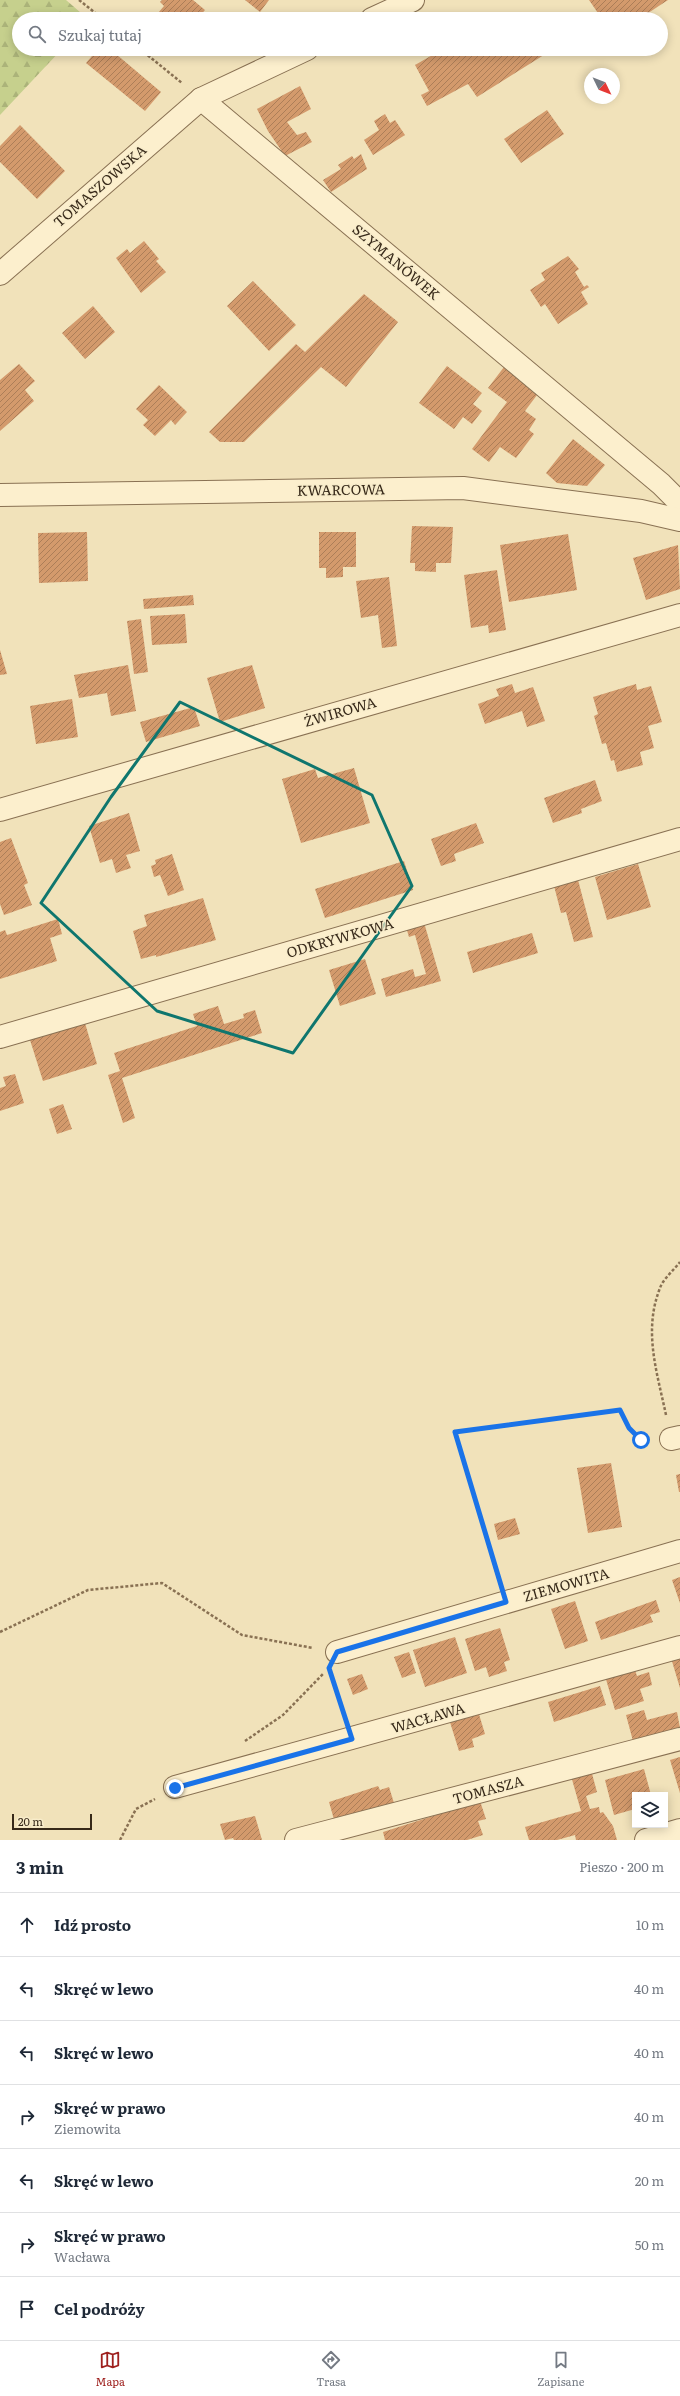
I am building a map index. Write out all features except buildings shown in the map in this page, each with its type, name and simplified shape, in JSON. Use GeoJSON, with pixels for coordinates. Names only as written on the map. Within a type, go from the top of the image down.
{"type":"FeatureCollection","features":[{"type":"Feature","properties":{"kind":"street"},"geometry":{"type":"LineString","coordinates":[[387,12],[413,0]]}},
{"type":"Feature","properties":{"kind":"street"},"geometry":{"type":"LineString","coordinates":[[201,99],[293,56]]}},
{"type":"Feature","properties":{"kind":"street","name":"TOMASZOWSKA"},"geometry":{"type":"LineString","coordinates":[[0,274],[201,99]]}},
{"type":"Feature","properties":{"kind":"street","name":"SZYMANÓWEK"},"geometry":{"type":"LineString","coordinates":[[201,99],[661,484],[680,503]]}},
{"type":"Feature","properties":{"kind":"street","name":"KWARCOWA"},"geometry":{"type":"LineString","coordinates":[[0,495],[463,488],[641,511],[680,520]]}},
{"type":"Feature","properties":{"kind":"street","name":"ŻWIROWA"},"geometry":{"type":"LineString","coordinates":[[0,810],[680,615]]}},
{"type":"Feature","properties":{"kind":"street","name":"ODKRYWKOWA"},"geometry":{"type":"LineString","coordinates":[[0,1038],[680,839]]}},
{"type":"Feature","properties":{"kind":"street","name":"ZIEMOWITA"},"geometry":{"type":"LineString","coordinates":[[337,1652],[680,1551]]}},
{"type":"Feature","properties":{"kind":"street","name":"WACŁAWA"},"geometry":{"type":"LineString","coordinates":[[175,1788],[680,1647]]}},
{"type":"Feature","properties":{"kind":"street","name":"TOMASZA"},"geometry":{"type":"LineString","coordinates":[[296,1840],[680,1739]]}},
{"type":"Feature","properties":{"kind":"street"},"geometry":{"type":"LineString","coordinates":[[646,1840],[680,1830]]}},
{"type":"Feature","properties":{"kind":"path"},"geometry":{"type":"LineString","coordinates":[[79,0],[94,12]]}},
{"type":"Feature","properties":{"kind":"path"},"geometry":{"type":"LineString","coordinates":[[149,56],[201,99]]}},
{"type":"Feature","properties":{"kind":"path"},"geometry":{"type":"LineString","coordinates":[[506,1602],[455,1432],[620,1410],[629,1428],[641,1440],[676,1438],[654,1360],[650,1324],[660,1287],[680,1262]]}},
{"type":"Feature","properties":{"kind":"path"},"geometry":{"type":"LineString","coordinates":[[0,1632],[88,1590],[162,1583],[242,1635],[337,1652],[329,1668],[352,1739]]}},
{"type":"Feature","properties":{"kind":"highlighted area"},"geometry":{"type":"Polygon","coordinates":[[[180,702],[372,795],[412,886],[293,1053],[157,1011],[41,903],[111,797],[180,702]]]}},
{"type":"Feature","properties":{"kind":"green space"},"geometry":{"type":"Polygon","coordinates":[[[0,0],[66,0],[80,12],[12,12],[12,56],[55,56],[0,115],[0,0]]]}},
{"type":"Feature","properties":{"kind":"route"},"geometry":{"type":"LineString","coordinates":[[175,1788],[352,1739],[329,1668],[337,1652],[506,1602],[455,1432],[620,1410],[629,1428],[641,1440]]}}]}
